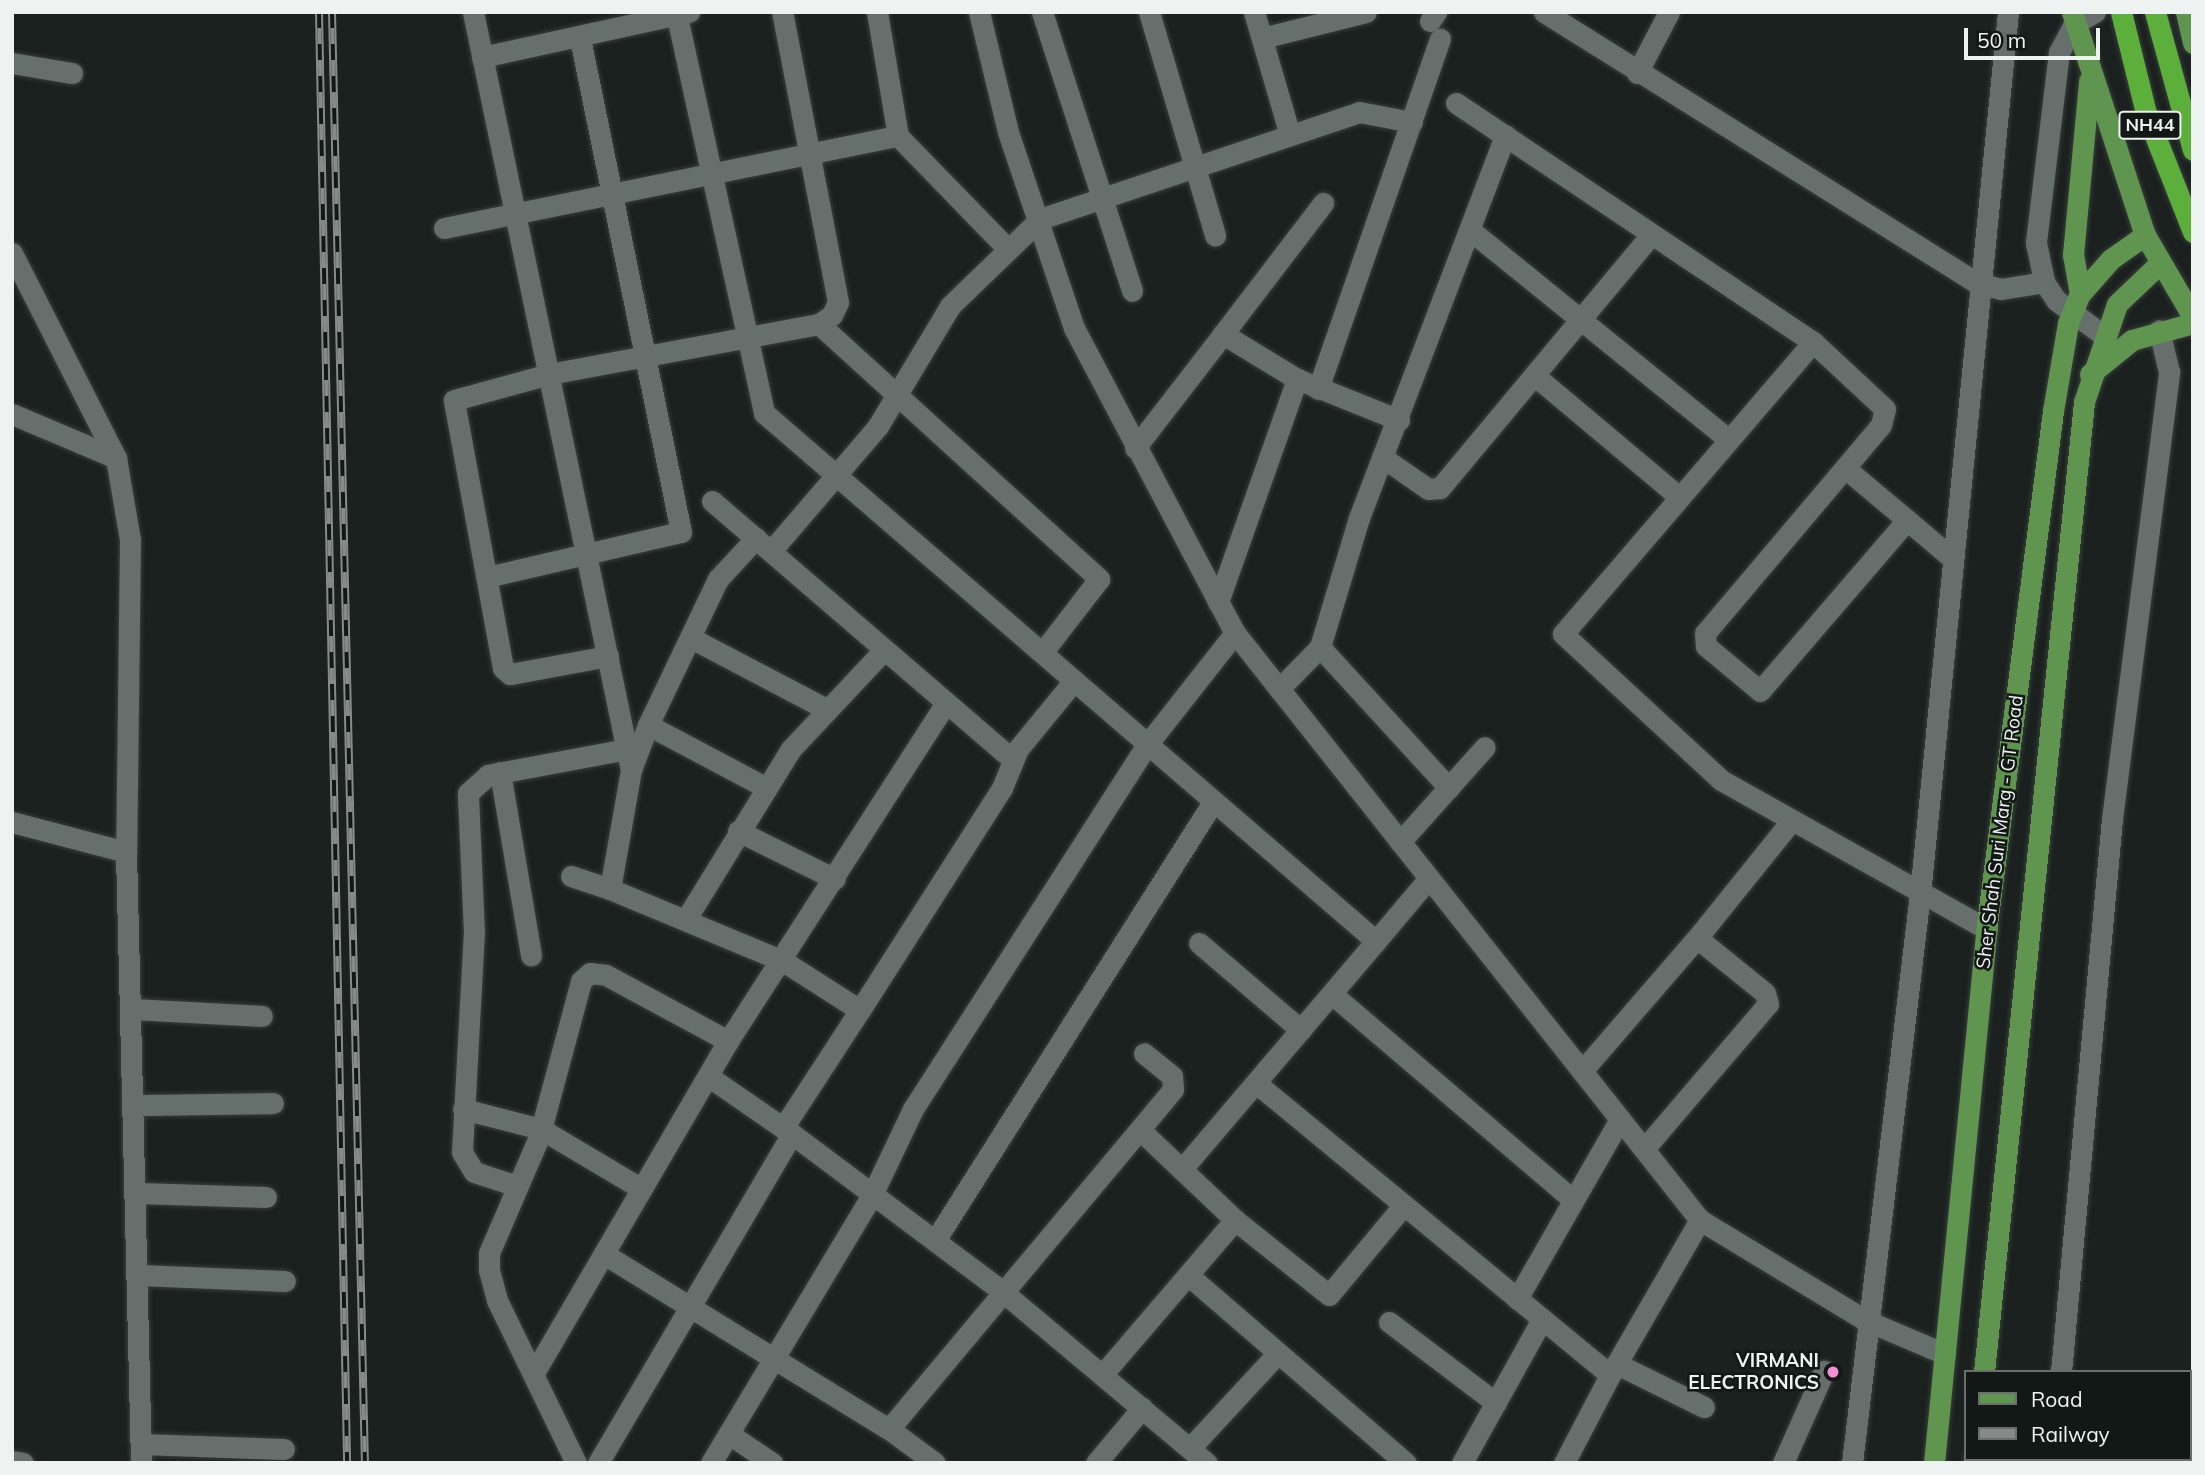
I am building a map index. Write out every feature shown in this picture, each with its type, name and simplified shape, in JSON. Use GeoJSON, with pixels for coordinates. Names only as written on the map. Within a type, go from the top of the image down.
{"type":"FeatureCollection","features":[{"type":"Feature","properties":{"kind":"highway","name":"NH44"},"geometry":{"type":"LineString","coordinates":[[2121,12],[2146,113],[2193,232]]}},
{"type":"Feature","properties":{"kind":"highway","name":"NH44"},"geometry":{"type":"LineString","coordinates":[[2155,12],[2193,150]]}},
{"type":"Feature","properties":{"kind":"main road"},"geometry":{"type":"LineString","coordinates":[[2186,12],[2193,43]]}},
{"type":"Feature","properties":{"kind":"main road"},"geometry":{"type":"LineString","coordinates":[[2073,18],[2146,235],[2193,320],[2132,340],[2088,375]]}},
{"type":"Feature","properties":{"kind":"main road"},"geometry":{"type":"LineString","coordinates":[[2080,294],[2073,255],[2090,71]]}},
{"type":"Feature","properties":{"kind":"main road","name":"Sher Shah Suri Marg - GT Road"},"geometry":{"type":"LineString","coordinates":[[1934,1463],[1987,929],[2044,478],[2071,314],[2080,294],[2111,259],[2146,235]]}},
{"type":"Feature","properties":{"kind":"main road","name":"Sher Shah Suri Marg - GT Road"},"geometry":{"type":"LineString","coordinates":[[1984,1370],[2088,375],[2117,304],[2160,263]]}},
{"type":"Feature","properties":{"kind":"street"},"geometry":{"type":"LineString","coordinates":[[473,12],[631,770]]}},
{"type":"Feature","properties":{"kind":"street"},"geometry":{"type":"LineString","coordinates":[[608,656],[506,672],[454,400],[549,374],[819,324],[838,302],[782,12]]}},
{"type":"Feature","properties":{"kind":"street"},"geometry":{"type":"LineString","coordinates":[[877,12],[898,136],[1007,248]]}},
{"type":"Feature","properties":{"kind":"street"},"geometry":{"type":"LineString","coordinates":[[979,12],[1008,132],[1040,219],[1074,328],[1235,633],[1700,1220],[1865,1320],[1945,1354]]}},
{"type":"Feature","properties":{"kind":"street"},"geometry":{"type":"LineString","coordinates":[[1042,12],[1132,291]]}},
{"type":"Feature","properties":{"kind":"street"},"geometry":{"type":"LineString","coordinates":[[1149,12],[1215,234]]}},
{"type":"Feature","properties":{"kind":"street"},"geometry":{"type":"LineString","coordinates":[[1254,12],[1290,135]]}},
{"type":"Feature","properties":{"kind":"street"},"geometry":{"type":"LineString","coordinates":[[1262,38],[1366,12]]}},
{"type":"Feature","properties":{"kind":"street"},"geometry":{"type":"LineString","coordinates":[[1544,12],[1637,74],[1977,283],[2001,289],[2044,282]]}},
{"type":"Feature","properties":{"kind":"street"},"geometry":{"type":"LineString","coordinates":[[1637,74],[1669,12]]}},
{"type":"Feature","properties":{"kind":"street"},"geometry":{"type":"LineString","coordinates":[[1852,1463],[1865,1320],[1920,894],[1977,283],[2008,12]]}},
{"type":"Feature","properties":{"kind":"street"},"geometry":{"type":"LineString","coordinates":[[2095,12],[2073,18],[2059,52],[2036,200],[2044,282],[2071,314],[2103,335]]}},
{"type":"Feature","properties":{"kind":"street"},"geometry":{"type":"LineString","coordinates":[[482,57],[580,38],[681,13],[743,336],[764,413],[1042,653],[1072,683],[1376,941]]}},
{"type":"Feature","properties":{"kind":"street"},"geometry":{"type":"LineString","coordinates":[[1318,389],[1412,122],[1436,24]]}},
{"type":"Feature","properties":{"kind":"street"},"geometry":{"type":"LineString","coordinates":[[487,577],[587,556],[681,532],[647,355],[580,38]]}},
{"type":"Feature","properties":{"kind":"street"},"geometry":{"type":"LineString","coordinates":[[12,63],[72,73]]}},
{"type":"Feature","properties":{"kind":"street"},"geometry":{"type":"LineString","coordinates":[[1456,103],[1649,237],[1813,342],[1885,409],[1881,425],[1703,636],[1755,689],[1769,685],[1907,520]]}},
{"type":"Feature","properties":{"kind":"street"},"geometry":{"type":"LineString","coordinates":[[610,889],[631,770],[648,725],[718,579],[763,545],[838,475],[898,397],[930,334],[1007,248],[1040,219],[1290,135],[1373,111],[1412,122]]}},
{"type":"Feature","properties":{"kind":"street"},"geometry":{"type":"LineString","coordinates":[[1279,689],[1320,647],[1382,457],[1399,420],[1505,135]]}},
{"type":"Feature","properties":{"kind":"street"},"geometry":{"type":"LineString","coordinates":[[444,228],[898,136]]}},
{"type":"Feature","properties":{"kind":"street"},"geometry":{"type":"LineString","coordinates":[[1135,448],[1323,203]]}},
{"type":"Feature","properties":{"kind":"street"},"geometry":{"type":"LineString","coordinates":[[1470,230],[1583,316],[1727,438]]}},
{"type":"Feature","properties":{"kind":"street"},"geometry":{"type":"LineString","coordinates":[[1382,457],[1429,489],[1440,488],[1649,237]]}},
{"type":"Feature","properties":{"kind":"street"},"geometry":{"type":"LineString","coordinates":[[12,253],[116,458],[130,540],[126,852],[134,1009],[141,1453],[284,1450]]}},
{"type":"Feature","properties":{"kind":"street"},"geometry":{"type":"LineString","coordinates":[[819,324],[1099,579],[1042,653]]}},
{"type":"Feature","properties":{"kind":"street"},"geometry":{"type":"LineString","coordinates":[[2061,1370],[2112,819],[2169,372],[2159,330]]}},
{"type":"Feature","properties":{"kind":"street"},"geometry":{"type":"LineString","coordinates":[[1223,334],[1297,379],[1399,420]]}},
{"type":"Feature","properties":{"kind":"street"},"geometry":{"type":"LineString","coordinates":[[1813,342],[1677,495],[1566,627],[1565,639],[1696,761],[1791,821],[1987,929]]}},
{"type":"Feature","properties":{"kind":"street"},"geometry":{"type":"LineString","coordinates":[[1534,376],[1677,495]]}},
{"type":"Feature","properties":{"kind":"street"},"geometry":{"type":"LineString","coordinates":[[1218,602],[1297,379]]}},
{"type":"Feature","properties":{"kind":"street"},"geometry":{"type":"LineString","coordinates":[[12,414],[116,458]]}},
{"type":"Feature","properties":{"kind":"street"},"geometry":{"type":"LineString","coordinates":[[1845,468],[1953,559]]}},
{"type":"Feature","properties":{"kind":"street"},"geometry":{"type":"LineString","coordinates":[[712,501],[883,651],[1013,760]]}},
{"type":"Feature","properties":{"kind":"street"},"geometry":{"type":"LineString","coordinates":[[711,1463],[872,1195],[913,1109],[1146,746],[1235,633]]}},
{"type":"Feature","properties":{"kind":"street"},"geometry":{"type":"LineString","coordinates":[[691,638],[826,709]]}},
{"type":"Feature","properties":{"kind":"street"},"geometry":{"type":"LineString","coordinates":[[1320,647],[1449,788]]}},
{"type":"Feature","properties":{"kind":"street"},"geometry":{"type":"LineString","coordinates":[[685,919],[765,787],[826,709],[883,651]]}},
{"type":"Feature","properties":{"kind":"street"},"geometry":{"type":"LineString","coordinates":[[598,1463],[860,1010],[1002,788],[1013,760],[1072,683]]}},
{"type":"Feature","properties":{"kind":"street"},"geometry":{"type":"LineString","coordinates":[[534,1373],[728,1041],[783,961],[945,704]]}},
{"type":"Feature","properties":{"kind":"street"},"geometry":{"type":"LineString","coordinates":[[648,725],[765,787]]}},
{"type":"Feature","properties":{"kind":"street"},"geometry":{"type":"LineString","coordinates":[[1400,842],[1485,747]]}},
{"type":"Feature","properties":{"kind":"street"},"geometry":{"type":"LineString","coordinates":[[517,1186],[465,1165],[463,1109],[474,933],[468,793],[474,781],[500,772],[627,749]]}},
{"type":"Feature","properties":{"kind":"street"},"geometry":{"type":"LineString","coordinates":[[500,772],[531,955]]}},
{"type":"Feature","properties":{"kind":"street"},"geometry":{"type":"LineString","coordinates":[[936,1239],[1213,803]]}},
{"type":"Feature","properties":{"kind":"street"},"geometry":{"type":"LineString","coordinates":[[1582,1071],[1697,938],[1791,821]]}},
{"type":"Feature","properties":{"kind":"street"},"geometry":{"type":"LineString","coordinates":[[12,822],[126,852]]}},
{"type":"Feature","properties":{"kind":"street"},"geometry":{"type":"LineString","coordinates":[[738,831],[835,879]]}},
{"type":"Feature","properties":{"kind":"street"},"geometry":{"type":"LineString","coordinates":[[571,876],[685,919],[783,961],[860,1010]]}},
{"type":"Feature","properties":{"kind":"street"},"geometry":{"type":"LineString","coordinates":[[1182,1169],[1429,878]]}},
{"type":"Feature","properties":{"kind":"street"},"geometry":{"type":"LineString","coordinates":[[1643,1149],[1768,1004],[1765,993],[1697,938]]}},
{"type":"Feature","properties":{"kind":"street"},"geometry":{"type":"LineString","coordinates":[[1199,943],[1301,1030]]}},
{"type":"Feature","properties":{"kind":"street"},"geometry":{"type":"LineString","coordinates":[[576,1463],[489,1270],[489,1253],[541,1129],[581,981],[590,973],[634,987],[728,1041]]}},
{"type":"Feature","properties":{"kind":"street"},"geometry":{"type":"LineString","coordinates":[[1332,994],[1573,1200]]}},
{"type":"Feature","properties":{"kind":"street"},"geometry":{"type":"LineString","coordinates":[[134,1009],[262,1016]]}},
{"type":"Feature","properties":{"kind":"street"},"geometry":{"type":"LineString","coordinates":[[889,1429],[1176,1084],[1144,1053]]}},
{"type":"Feature","properties":{"kind":"street"},"geometry":{"type":"LineString","coordinates":[[708,1076],[936,1239],[1207,1463]]}},
{"type":"Feature","properties":{"kind":"street"},"geometry":{"type":"LineString","coordinates":[[1256,1083],[1542,1319],[1614,1369],[1704,1407]]}},
{"type":"Feature","properties":{"kind":"street"},"geometry":{"type":"LineString","coordinates":[[136,1105],[273,1103]]}},
{"type":"Feature","properties":{"kind":"street"},"geometry":{"type":"LineString","coordinates":[[463,1109],[541,1129],[642,1189]]}},
{"type":"Feature","properties":{"kind":"street"},"geometry":{"type":"LineString","coordinates":[[1517,1299],[1620,1118]]}},
{"type":"Feature","properties":{"kind":"street"},"geometry":{"type":"LineString","coordinates":[[1140,1129],[1236,1220],[1329,1295],[1403,1206]]}},
{"type":"Feature","properties":{"kind":"street"},"geometry":{"type":"LineString","coordinates":[[138,1194],[267,1197]]}},
{"type":"Feature","properties":{"kind":"street"},"geometry":{"type":"LineString","coordinates":[[1102,1375],[1236,1220]]}},
{"type":"Feature","properties":{"kind":"street"},"geometry":{"type":"LineString","coordinates":[[1564,1463],[1614,1369],[1700,1220]]}},
{"type":"Feature","properties":{"kind":"street"},"geometry":{"type":"LineString","coordinates":[[604,1254],[777,1355],[889,1429],[934,1463]]}},
{"type":"Feature","properties":{"kind":"street"},"geometry":{"type":"LineString","coordinates":[[139,1275],[285,1281]]}},
{"type":"Feature","properties":{"kind":"street"},"geometry":{"type":"LineString","coordinates":[[1188,1275],[1406,1463]]}},
{"type":"Feature","properties":{"kind":"street"},"geometry":{"type":"LineString","coordinates":[[1462,1463],[1542,1319]]}},
{"type":"Feature","properties":{"kind":"street"},"geometry":{"type":"LineString","coordinates":[[1390,1322],[1496,1403]]}},
{"type":"Feature","properties":{"kind":"street"},"geometry":{"type":"LineString","coordinates":[[1190,1448],[1277,1354]]}},
{"type":"Feature","properties":{"kind":"street"},"geometry":{"type":"LineString","coordinates":[[1783,1463],[1824,1371]]}},
{"type":"Feature","properties":{"kind":"street"},"geometry":{"type":"LineString","coordinates":[[1096,1463],[1142,1408]]}},
{"type":"Feature","properties":{"kind":"street"},"geometry":{"type":"LineString","coordinates":[[729,1434],[772,1463]]}},
{"type":"Feature","properties":{"kind":"street"},"geometry":{"type":"LineString","coordinates":[[12,1461],[23,1463]]}},
{"type":"Feature","properties":{"kind":"railway"},"geometry":{"type":"LineString","coordinates":[[319,12],[347,1463]]}},
{"type":"Feature","properties":{"kind":"railway"},"geometry":{"type":"LineString","coordinates":[[332,12],[365,1463]]}},
{"type":"Feature","properties":{"kind":"place","name":"VIRMANI ELECTRONICS"},"geometry":{"type":"Point","coordinates":[1833,1372]}}]}
